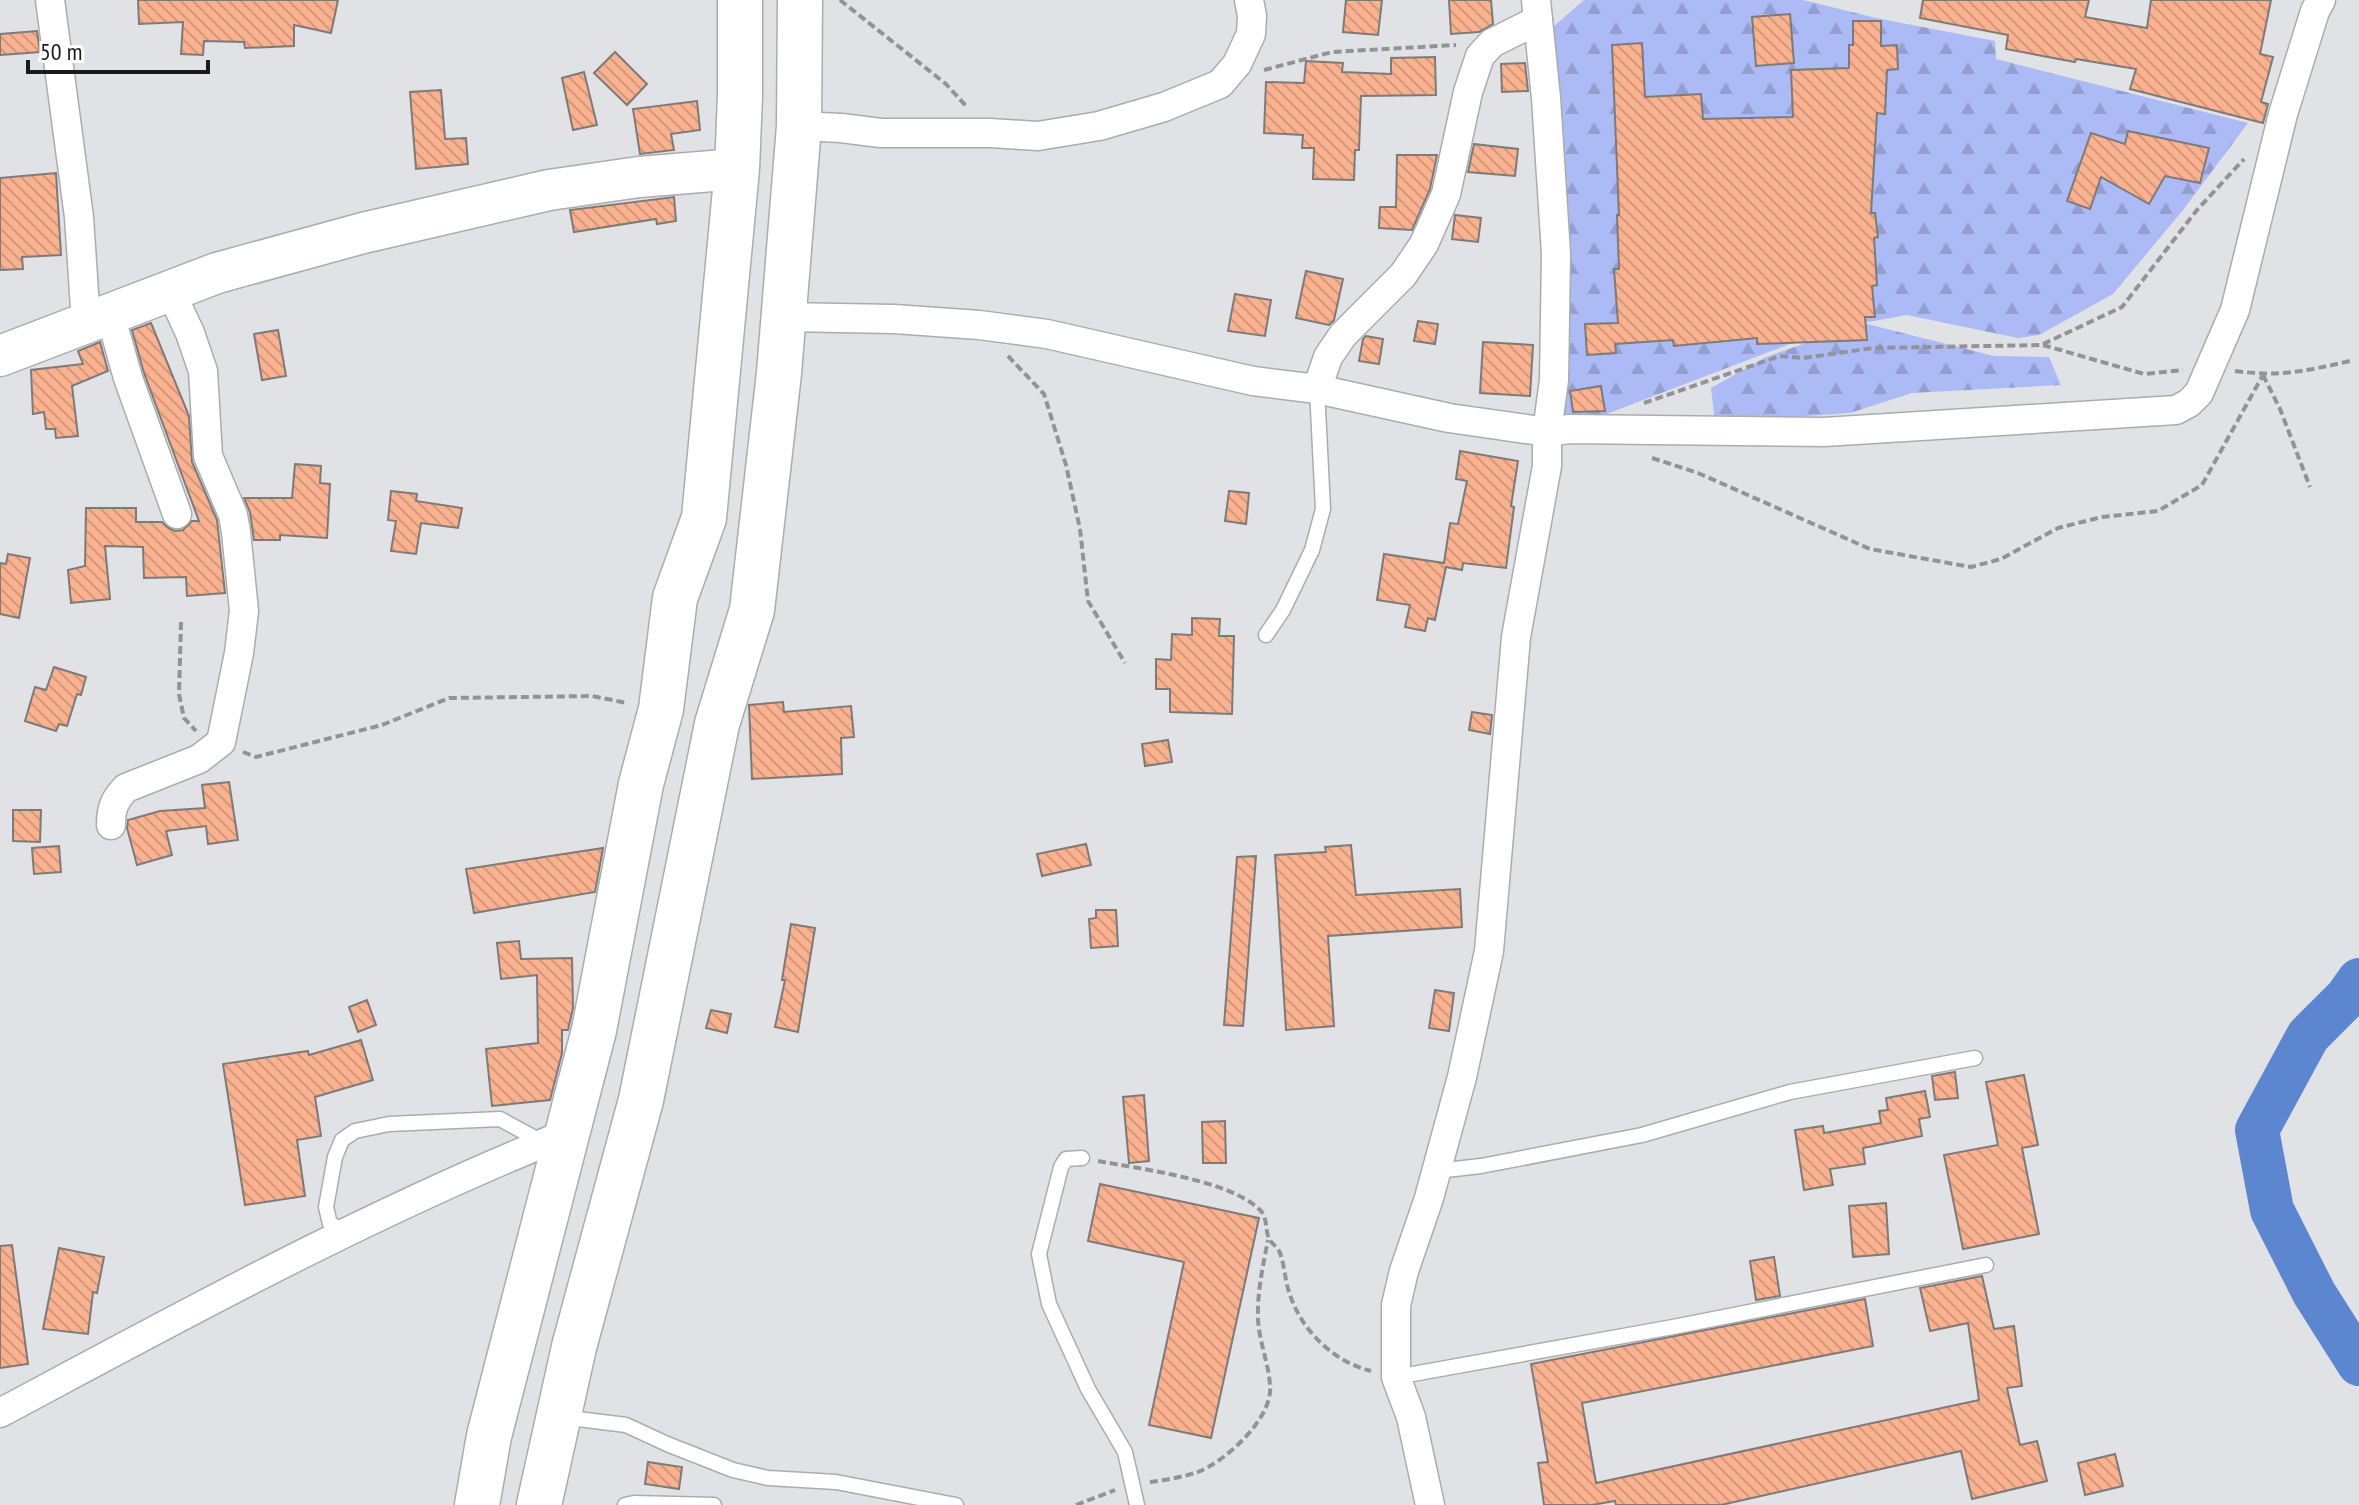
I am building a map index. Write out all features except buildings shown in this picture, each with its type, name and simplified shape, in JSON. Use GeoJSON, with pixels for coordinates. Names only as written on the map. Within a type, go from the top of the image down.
{"type":"FeatureCollection","features":[{"type":"Feature","properties":{"kind":"highway"},"geometry":{"type":"LineString","coordinates":[[477,1505],[489,1436],[555,1138],[600,1002],[641,784],[661,709],[675,598],[704,518],[737,169],[740,0]]}},
{"type":"Feature","properties":{"kind":"highway"},"geometry":{"type":"LineString","coordinates":[[539,1505],[557,1416],[641,1100],[717,724],[752,610],[784,317],[799,126],[800,0]]}},
{"type":"Feature","properties":{"kind":"highway"},"geometry":{"type":"LineString","coordinates":[[600,1002],[659,1018]]}},
{"type":"Feature","properties":{"kind":"street"},"geometry":{"type":"LineString","coordinates":[[50,0],[79,217],[98,319],[128,378],[177,514]]}},
{"type":"Feature","properties":{"kind":"street"},"geometry":{"type":"LineString","coordinates":[[799,126],[881,133],[1038,136],[1099,126],[1164,107],[1220,84],[1237,64],[1251,34],[1249,0]]}},
{"type":"Feature","properties":{"kind":"street"},"geometry":{"type":"LineString","coordinates":[[784,317],[894,319],[1047,334],[1253,381],[1317,389],[1449,418],[1547,432],[1570,429],[1824,432],[2176,410],[2199,393],[2235,310],[2283,114],[2321,0]]}},
{"type":"Feature","properties":{"kind":"street"},"geometry":{"type":"LineString","coordinates":[[1430,1505],[1411,1417],[1396,1377],[1396,1305],[1462,1077],[1489,951],[1516,637],[1547,466],[1547,432],[1554,380],[1556,254],[1537,10]]}},
{"type":"Feature","properties":{"kind":"street"},"geometry":{"type":"LineString","coordinates":[[1317,389],[1328,357],[1343,335],[1403,275],[1424,244],[1446,194],[1468,92],[1480,56],[1492,43],[1537,10]]}},
{"type":"Feature","properties":{"kind":"street"},"geometry":{"type":"LineString","coordinates":[[0,356],[170,290],[256,261],[549,190],[639,177],[737,169]]}},
{"type":"Feature","properties":{"kind":"street"},"geometry":{"type":"LineString","coordinates":[[111,825],[111,809],[117,796],[126,788],[199,759],[221,742],[244,611],[233,515],[208,456],[203,371],[170,290]]}},
{"type":"Feature","properties":{"kind":"street"},"geometry":{"type":"LineString","coordinates":[[0,1413],[162,1325],[481,1168],[555,1138]]}},
{"type":"Feature","properties":{"kind":"lane"},"geometry":{"type":"LineString","coordinates":[[1266,635],[1283,610],[1312,550],[1323,509],[1317,389]]}},
{"type":"Feature","properties":{"kind":"lane"},"geometry":{"type":"LineString","coordinates":[[1437,1171],[1481,1166],[1642,1135],[1790,1092],[1975,1058]]}},
{"type":"Feature","properties":{"kind":"lane"},"geometry":{"type":"LineString","coordinates":[[348,1233],[330,1224],[326,1207],[335,1157],[342,1140],[355,1131],[389,1124],[500,1119],[555,1138]]}},
{"type":"Feature","properties":{"kind":"lane"},"geometry":{"type":"LineString","coordinates":[[1082,1158],[1066,1159],[1061,1167],[1039,1254],[1049,1304],[1088,1389],[1125,1452],[1137,1505]]}},
{"type":"Feature","properties":{"kind":"lane"},"geometry":{"type":"LineString","coordinates":[[1396,1377],[1673,1327],[1986,1265]]}},
{"type":"Feature","properties":{"kind":"lane"},"geometry":{"type":"LineString","coordinates":[[557,1416],[626,1425],[733,1470],[768,1478],[836,1482],[956,1505]]}},
{"type":"Feature","properties":{"kind":"lane"},"geometry":{"type":"LineString","coordinates":[[625,1505],[714,1505]]}},
{"type":"Feature","properties":{"kind":"path"},"geometry":{"type":"LineString","coordinates":[[840,0],[946,84],[990,133]]}},
{"type":"Feature","properties":{"kind":"path"},"geometry":{"type":"LineString","coordinates":[[1220,84],[1332,52],[1492,43]]}},
{"type":"Feature","properties":{"kind":"path"},"geometry":{"type":"LineString","coordinates":[[1630,408],[1780,356],[1804,358],[1873,348],[2041,345],[2122,307],[2197,210],[2250,152]]}},
{"type":"Feature","properties":{"kind":"path"},"geometry":{"type":"LineString","coordinates":[[979,325],[1044,394],[1066,465],[1080,529],[1088,601],[1125,663]]}},
{"type":"Feature","properties":{"kind":"path"},"geometry":{"type":"LineString","coordinates":[[1641,453],[1698,473],[1870,549],[1971,567],[2001,559],[2058,528],[2102,517],[2158,511],[2202,485],[2263,375],[2280,409],[2310,487]]}},
{"type":"Feature","properties":{"kind":"path"},"geometry":{"type":"LineString","coordinates":[[181,622],[179,694],[184,718],[199,735],[256,757],[382,725],[449,698],[592,696],[661,709]]}},
{"type":"Feature","properties":{"kind":"path"},"geometry":{"type":"LineString","coordinates":[[1076,1505],[1132,1483],[1168,1480],[1200,1471],[1232,1451],[1264,1413],[1271,1388],[1258,1318],[1261,1276],[1269,1238],[1266,1219],[1261,1211],[1231,1191],[1162,1173],[1082,1158]]}},
{"type":"Feature","properties":{"kind":"path"},"geometry":{"type":"LineString","coordinates":[[1269,1238],[1279,1250],[1290,1296],[1310,1333],[1349,1365],[1396,1377]]}},
{"type":"Feature","properties":{"kind":"green space"},"geometry":{"type":"Polygon","coordinates":[[[1584,0],[1803,0],[1995,41],[1996,59],[2248,123],[2183,210],[2113,294],[2039,335],[2018,338],[1907,315],[1863,323],[1994,356],[2049,357],[2061,385],[1912,393],[1850,413],[1715,423],[1711,388],[1766,357],[1857,325],[1832,328],[1575,426],[1553,425],[1559,163],[1553,27],[1584,0]]]}},
{"type":"Feature","properties":{"kind":"waterway"},"geometry":{"type":"LineString","coordinates":[[2359,980],[2347,997],[2308,1036],[2257,1130],[2272,1210],[2314,1293],[2359,1364]]}}]}
